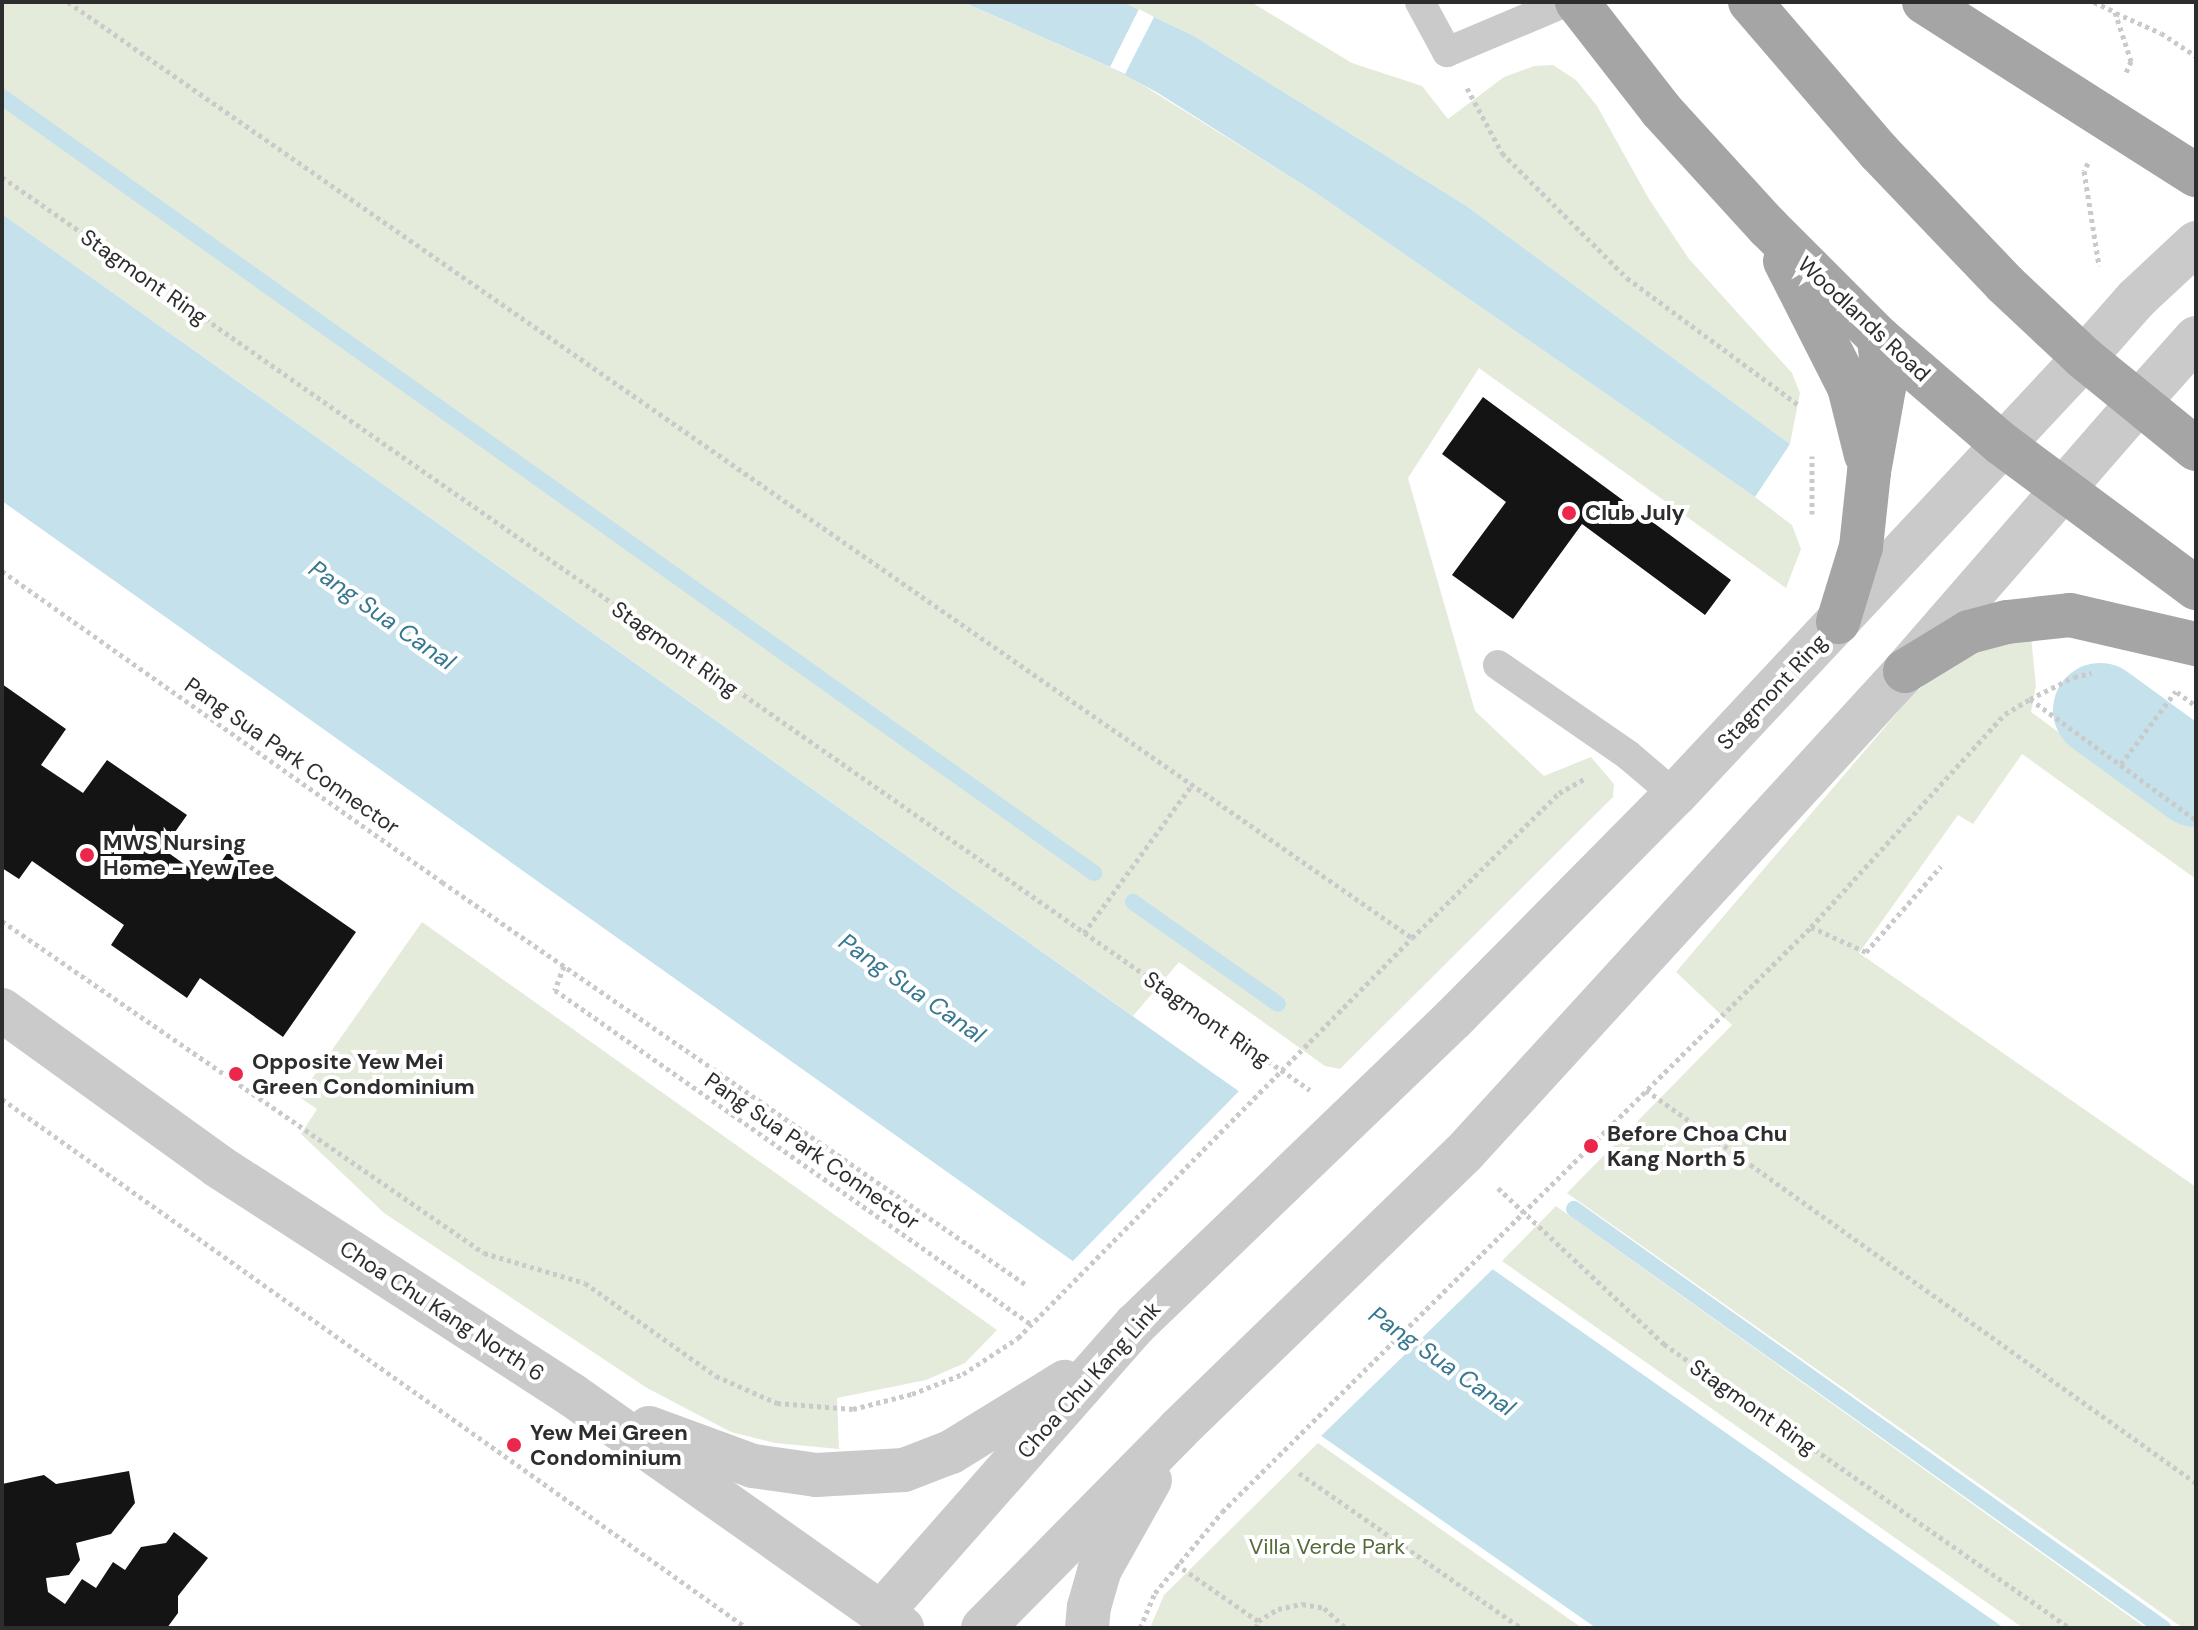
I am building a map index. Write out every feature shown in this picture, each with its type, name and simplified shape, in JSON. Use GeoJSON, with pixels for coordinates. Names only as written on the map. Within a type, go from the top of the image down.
{"type":"FeatureCollection","features":[{"type":"Feature","properties":{"kind":"main road","name":"Woodlands Road"},"geometry":{"type":"LineString","coordinates":[[1577,2],[1661,110],[1768,227],[1879,338],[2002,444],[2196,588]]}},
{"type":"Feature","properties":{"kind":"main road"},"geometry":{"type":"LineString","coordinates":[[1750,2],[1879,152],[2005,284],[2084,358],[2196,449]]}},
{"type":"Feature","properties":{"kind":"main road"},"geometry":{"type":"LineString","coordinates":[[1924,2],[2196,175]]}},
{"type":"Feature","properties":{"kind":"main road"},"geometry":{"type":"LineString","coordinates":[[1768,227],[1849,387],[1869,472]]}},
{"type":"Feature","properties":{"kind":"main road"},"geometry":{"type":"LineString","coordinates":[[1838,622],[1861,547],[1869,472],[1884,388],[1879,338]]}},
{"type":"Feature","properties":{"kind":"main road"},"geometry":{"type":"LineString","coordinates":[[1905,671],[1969,632],[2007,622],[2070,615],[2196,644]]}},
{"type":"Feature","properties":{"kind":"street","name":"Stagmont Ring"},"geometry":{"type":"LineString","coordinates":[[1338,1129],[1675,795],[2136,299],[2196,243]]}},
{"type":"Feature","properties":{"kind":"street"},"geometry":{"type":"LineString","coordinates":[[983,1628],[1179,1429],[1463,1154],[1905,671],[2196,338]]}},
{"type":"Feature","properties":{"kind":"street","name":"Choa Chu Kang North 6"},"geometry":{"type":"LineString","coordinates":[[2,1010],[218,1166],[572,1395],[892,1620]]}},
{"type":"Feature","properties":{"kind":"street","name":"Choa Chu Kang Link"},"geometry":{"type":"LineString","coordinates":[[892,1620],[1125,1337],[1338,1129]]}},
{"type":"Feature","properties":{"kind":"street"},"geometry":{"type":"LineString","coordinates":[[572,1395],[684,1443],[753,1466],[816,1475],[859,1475],[904,1470],[951,1452],[1000,1424],[1125,1337]]}},
{"type":"Feature","properties":{"kind":"street"},"geometry":{"type":"LineString","coordinates":[[1087,1628],[1099,1571],[1179,1429]]}},
{"type":"Feature","properties":{"kind":"lane"},"geometry":{"type":"LineString","coordinates":[[1420,2],[1447,52],[1566,2]]}},
{"type":"Feature","properties":{"kind":"lane"},"geometry":{"type":"LineString","coordinates":[[1498,665],[1628,755],[1675,795]]}},
{"type":"Feature","properties":{"kind":"path"},"geometry":{"type":"LineString","coordinates":[[68,2],[1412,938]]}},
{"type":"Feature","properties":{"kind":"path"},"geometry":{"type":"LineString","coordinates":[[2115,12],[2161,33],[2196,56]]}},
{"type":"Feature","properties":{"kind":"path"},"geometry":{"type":"LineString","coordinates":[[1447,52],[1502,153],[1627,278],[1804,410]]}},
{"type":"Feature","properties":{"kind":"path","name":"Stagmont Ring"},"geometry":{"type":"LineString","coordinates":[[2,177],[1282,1071],[1338,1129]]}},
{"type":"Feature","properties":{"kind":"path"},"geometry":{"type":"LineString","coordinates":[[1811,516],[1812,446]]}},
{"type":"Feature","properties":{"kind":"path","name":"Pang Sua Park Connector"},"geometry":{"type":"LineString","coordinates":[[2,571],[564,966],[1025,1284]]}},
{"type":"Feature","properties":{"kind":"path"},"geometry":{"type":"LineString","coordinates":[[1140,1628],[1155,1593],[1176,1564],[1295,1439],[1487,1252],[1811,927],[2005,714],[2074,677]]}},
{"type":"Feature","properties":{"kind":"path"},"geometry":{"type":"LineString","coordinates":[[2121,764],[2176,691]]}},
{"type":"Feature","properties":{"kind":"path"},"geometry":{"type":"LineString","coordinates":[[2030,699],[2196,820]]}},
{"type":"Feature","properties":{"kind":"path"},"geometry":{"type":"LineString","coordinates":[[2,921],[484,1253],[585,1283],[716,1376],[777,1403],[853,1409],[912,1394],[963,1374],[1032,1325],[1259,1092],[1559,793],[1628,755]]}},
{"type":"Feature","properties":{"kind":"path"},"geometry":{"type":"LineString","coordinates":[[1084,933],[1192,785]]}},
{"type":"Feature","properties":{"kind":"path"},"geometry":{"type":"LineString","coordinates":[[1811,927],[1866,952],[1941,866]]}},
{"type":"Feature","properties":{"kind":"path","name":"Pang Sua Park Connector"},"geometry":{"type":"LineString","coordinates":[[564,966],[555,990],[1032,1325]]}},
{"type":"Feature","properties":{"kind":"path"},"geometry":{"type":"LineString","coordinates":[[1646,1090],[2196,1483]]}},
{"type":"Feature","properties":{"kind":"path"},"geometry":{"type":"LineString","coordinates":[[2,1099],[747,1628]]}},
{"type":"Feature","properties":{"kind":"path","name":"Stagmont Ring"},"geometry":{"type":"LineString","coordinates":[[1463,1154],[1664,1344],[2069,1628]]}},
{"type":"Feature","properties":{"kind":"path"},"geometry":{"type":"LineString","coordinates":[[1299,1473],[1521,1628]]}},
{"type":"Feature","properties":{"kind":"path"},"geometry":{"type":"LineString","coordinates":[[1176,1564],[1257,1624],[1278,1609],[1302,1604],[1324,1608],[1346,1628]]}},
{"type":"Feature","properties":{"kind":"green space"},"geometry":{"type":"Polygon","coordinates":[[[2,2],[963,2],[1125,74],[1316,193],[1755,497],[1792,525],[1801,549],[1786,588],[1479,368],[1408,478],[1475,711],[1544,776],[1591,757],[1614,784],[1613,797],[1340,1069],[1325,1066],[1179,962],[1133,1016],[2,214],[2,2]]]}},
{"type":"Feature","properties":{"kind":"green space"},"geometry":{"type":"Polygon","coordinates":[[[1123,2],[1251,2],[1352,63],[1422,86],[1448,119],[1504,77],[1534,66],[1553,65],[1576,80],[1597,106],[1649,199],[1689,259],[1792,373],[1800,393],[1790,444],[1468,207],[1194,36],[1123,2]]]}},
{"type":"Feature","properties":{"kind":"green space"},"geometry":{"type":"Polygon","coordinates":[[[2031,637],[2036,686],[2031,712],[2072,742],[2085,725],[2196,807],[2196,879],[2022,754],[1973,824],[1958,815],[1859,953],[2196,1187],[2196,1628],[2183,1628],[1567,1193],[1732,1025],[1676,972],[1914,693],[1946,668],[1990,647],[2031,637]]]}},
{"type":"Feature","properties":{"kind":"green space"},"geometry":{"type":"Polygon","coordinates":[[[422,922],[997,1330],[965,1363],[926,1380],[837,1398],[839,1449],[775,1443],[731,1432],[647,1388],[384,1213],[301,1134],[317,1109],[299,1097],[422,922]]]}},
{"type":"Feature","properties":{"kind":"green space"},"geometry":{"type":"Polygon","coordinates":[[[1556,1206],[2146,1628],[2023,1628],[1502,1261],[1556,1206]]]}},
{"type":"Feature","properties":{"kind":"green space","name":"Villa Verde Park"},"geometry":{"type":"Polygon","coordinates":[[[1318,1443],[1582,1628],[1150,1628],[1164,1595],[1318,1443]]]}},
{"type":"Feature","properties":{"kind":"water"},"geometry":{"type":"Polygon","coordinates":[[[963,2],[1123,2],[1194,36],[1468,207],[1790,444],[1755,497],[1316,193],[1158,93],[1110,67],[963,2]]]}},
{"type":"Feature","properties":{"kind":"water","name":"Pang Sua Canal"},"geometry":{"type":"Polygon","coordinates":[[[2,214],[1203,1066],[2004,1628],[1596,1628],[1184,1340],[2,501],[2,214]]]}},
{"type":"Feature","properties":{"kind":"pier"},"geometry":{"type":"Polygon","coordinates":[[[1139,9],[1154,17],[1125,74],[1110,67],[1139,9]]]}},
{"type":"Feature","properties":{"kind":"pier"},"geometry":{"type":"Polygon","coordinates":[[[1242,1088],[1496,1266],[1318,1439],[1070,1264],[1242,1088]]]}},
{"type":"Feature","properties":{"kind":"building","name":"Club July"},"geometry":{"type":"Polygon","coordinates":[[[1483,397],[1731,580],[1705,615],[1582,524],[1513,619],[1452,575],[1506,502],[1442,454],[1483,397]]]}},
{"type":"Feature","properties":{"kind":"building","name":"MWS Nursing Home - Yew Tee"},"geometry":{"type":"Polygon","coordinates":[[[2,684],[66,729],[41,765],[83,793],[107,760],[187,815],[163,849],[208,881],[232,846],[356,932],[283,1037],[200,978],[187,998],[111,945],[124,925],[32,861],[19,879],[2,868],[2,684]]]}},
{"type":"Feature","properties":{"kind":"building"},"geometry":{"type":"Polygon","coordinates":[[[129,1471],[135,1503],[111,1534],[76,1543],[80,1560],[69,1575],[46,1578],[48,1592],[65,1604],[82,1579],[96,1588],[113,1562],[125,1570],[141,1547],[166,1543],[174,1532],[208,1558],[178,1596],[178,1613],[167,1628],[2,1628],[2,1484],[44,1475],[56,1484],[129,1471]]]}},
{"type":"Feature","properties":{"kind":"waterway"},"geometry":{"type":"LineString","coordinates":[[2,97],[1094,873]]}},
{"type":"Feature","properties":{"kind":"waterway"},"geometry":{"type":"LineString","coordinates":[[2100,710],[2196,780]]}},
{"type":"Feature","properties":{"kind":"waterway"},"geometry":{"type":"LineString","coordinates":[[1133,902],[1278,1004]]}},
{"type":"Feature","properties":{"kind":"waterway"},"geometry":{"type":"LineString","coordinates":[[1574,1209],[2163,1628]]}},
{"type":"Feature","properties":{"kind":"place","name":"Club July"},"geometry":{"type":"Point","coordinates":[1569,513]}},
{"type":"Feature","properties":{"kind":"place","name":"MWS Nursing Home - Yew Tee"},"geometry":{"type":"Point","coordinates":[87,855]}},
{"type":"Feature","properties":{"kind":"place","name":"Opposite Yew Mei Green Condominium"},"geometry":{"type":"Point","coordinates":[236,1074]}},
{"type":"Feature","properties":{"kind":"place","name":"Before Choa Chu Kang North 5"},"geometry":{"type":"Point","coordinates":[1591,1146]}},
{"type":"Feature","properties":{"kind":"place","name":"Yew Mei Green Condominium"},"geometry":{"type":"Point","coordinates":[514,1445]}}]}
